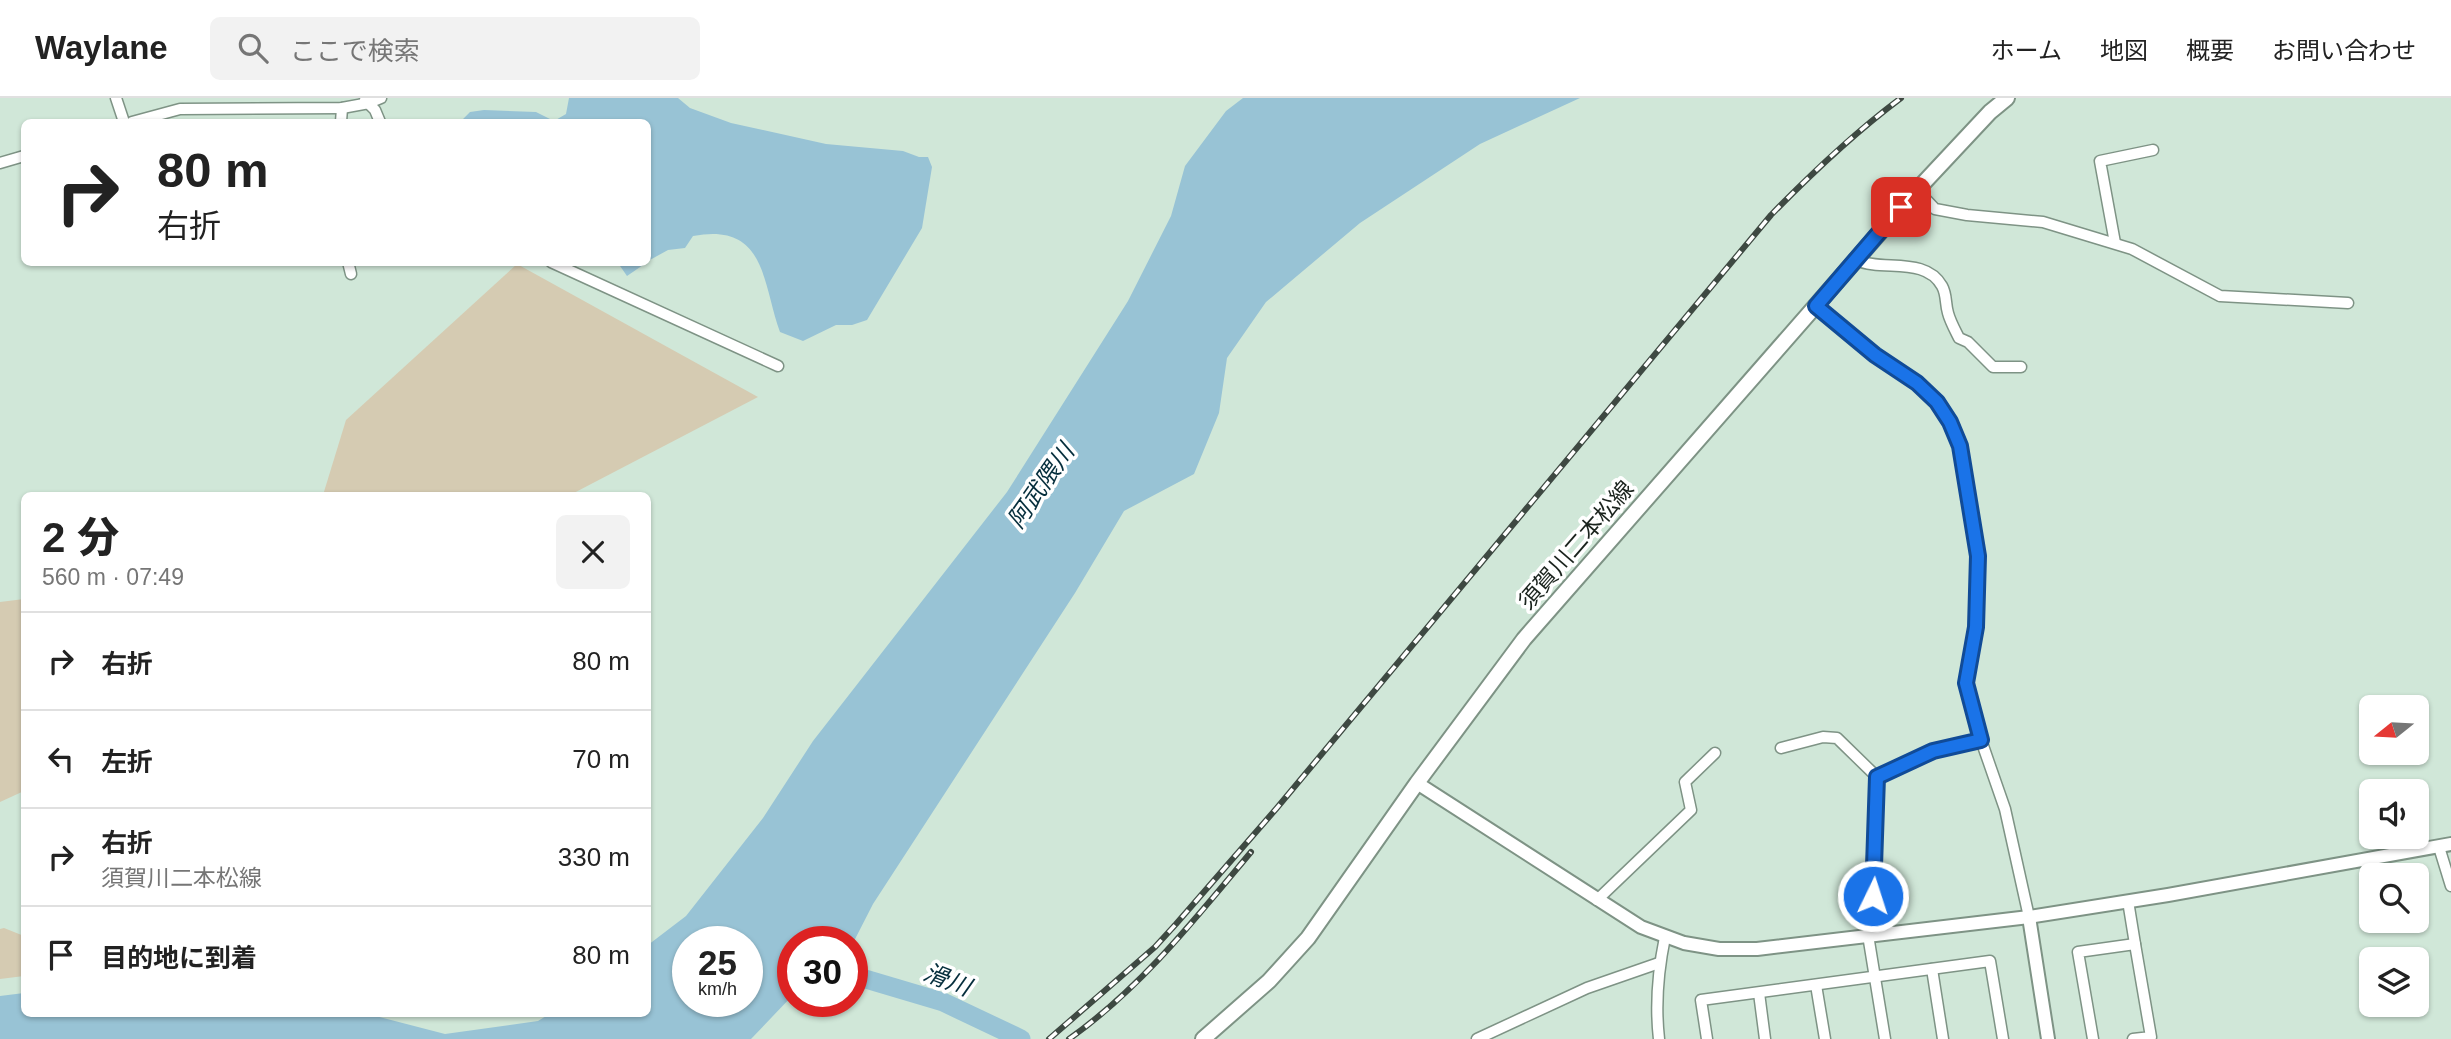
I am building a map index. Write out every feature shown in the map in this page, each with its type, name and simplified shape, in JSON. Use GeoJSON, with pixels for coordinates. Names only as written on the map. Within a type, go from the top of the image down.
{"type":"FeatureCollection","features":[{"type":"Feature","properties":{"kind":"main road","name":"須賀川二本松線"},"geometry":{"type":"LineString","coordinates":[[1203,1039],[1269,981],[1308,938],[1524,639],[1917,190],[1990,111],[2007,98]]}},
{"type":"Feature","properties":{"kind":"street"},"geometry":{"type":"LineString","coordinates":[[116,98],[123,119]]}},
{"type":"Feature","properties":{"kind":"street"},"geometry":{"type":"LineString","coordinates":[[142,119],[180,108],[342,108],[381,98]]}},
{"type":"Feature","properties":{"kind":"street"},"geometry":{"type":"LineString","coordinates":[[366,101],[375,110],[379,119]]}},
{"type":"Feature","properties":{"kind":"street"},"geometry":{"type":"LineString","coordinates":[[341,119],[342,108]]}},
{"type":"Feature","properties":{"kind":"street"},"geometry":{"type":"LineString","coordinates":[[2115,243],[2100,161],[2153,150]]}},
{"type":"Feature","properties":{"kind":"street"},"geometry":{"type":"LineString","coordinates":[[0,163],[21,157]]}},
{"type":"Feature","properties":{"kind":"street"},"geometry":{"type":"LineString","coordinates":[[1917,190],[1935,209],[1967,215],[2043,222],[2115,243],[2132,249],[2220,296],[2348,303]]}},
{"type":"Feature","properties":{"kind":"street"},"geometry":{"type":"LineString","coordinates":[[1856,260],[1869,266],[1917,267],[1941,282],[1946,294],[1947,311],[1959,338],[1968,342],[1993,367],[2021,368]]}},
{"type":"Feature","properties":{"kind":"street"},"geometry":{"type":"LineString","coordinates":[[349,266],[351,274]]}},
{"type":"Feature","properties":{"kind":"street"},"geometry":{"type":"LineString","coordinates":[[560,266],[778,366]]}},
{"type":"Feature","properties":{"kind":"street"},"geometry":{"type":"LineString","coordinates":[[1816,306],[1875,355],[1917,383],[1937,402],[1950,422],[1960,446],[1978,556],[1976,627],[1966,683],[1981,740],[2005,809],[2029,917],[2048,1039]]}},
{"type":"Feature","properties":{"kind":"street"},"geometry":{"type":"LineString","coordinates":[[1781,748],[1823,737],[1837,738],[1877,777],[1875,877],[1868,935],[1885,1039]]}},
{"type":"Feature","properties":{"kind":"street"},"geometry":{"type":"LineString","coordinates":[[1877,777],[1933,751],[1981,740]]}},
{"type":"Feature","properties":{"kind":"street"},"geometry":{"type":"LineString","coordinates":[[1597,900],[1691,810],[1685,782],[1715,753]]}},
{"type":"Feature","properties":{"kind":"street"},"geometry":{"type":"LineString","coordinates":[[1418,783],[1641,927],[1665,937],[1719,949],[1757,949],[2029,917],[2445,845],[2451,886]]}},
{"type":"Feature","properties":{"kind":"street"},"geometry":{"type":"LineString","coordinates":[[2128,901],[2151,1037],[2133,1039]]}},
{"type":"Feature","properties":{"kind":"street"},"geometry":{"type":"LineString","coordinates":[[1659,1039],[1656,1014],[1659,963],[1665,937]]}},
{"type":"Feature","properties":{"kind":"street"},"geometry":{"type":"LineString","coordinates":[[2093,1039],[2078,952],[2135,944]]}},
{"type":"Feature","properties":{"kind":"street"},"geometry":{"type":"LineString","coordinates":[[1707,1039],[1701,1000],[1990,961],[2003,1039]]}},
{"type":"Feature","properties":{"kind":"street"},"geometry":{"type":"LineString","coordinates":[[1477,1039],[1587,988],[1659,963]]}},
{"type":"Feature","properties":{"kind":"street"},"geometry":{"type":"LineString","coordinates":[[1932,969],[1943,1039]]}},
{"type":"Feature","properties":{"kind":"street"},"geometry":{"type":"LineString","coordinates":[[1816,985],[1825,1039]]}},
{"type":"Feature","properties":{"kind":"street"},"geometry":{"type":"LineString","coordinates":[[1759,993],[1765,1039]]}},
{"type":"Feature","properties":{"kind":"shaded area"},"geometry":{"type":"Polygon","coordinates":[[[515,266],[521,266],[758,397],[576,492],[324,492],[346,420],[515,266]]]}},
{"type":"Feature","properties":{"kind":"shaded area"},"geometry":{"type":"Polygon","coordinates":[[[21,599],[21,792],[0,802],[0,602],[21,599]]]}},
{"type":"Feature","properties":{"kind":"shaded area"},"geometry":{"type":"Polygon","coordinates":[[[0,929],[21,935],[21,976],[0,979],[0,929]]]}},
{"type":"Feature","properties":{"kind":"water"},"geometry":{"type":"Polygon","coordinates":[[[569,98],[678,98],[690,108],[731,123],[826,144],[903,151],[919,157],[928,157],[932,167],[922,228],[867,320],[852,325],[836,325],[803,341],[780,332],[757,260],[748,247],[735,238],[717,234],[693,236],[685,248],[668,250],[651,259],[651,119],[557,119],[566,114],[569,98]]]}},
{"type":"Feature","properties":{"kind":"water","name":"阿武隈川"},"geometry":{"type":"Polygon","coordinates":[[[1243,98],[1580,98],[1480,144],[1360,223],[1266,302],[1227,358],[1219,413],[1194,474],[1124,511],[1075,593],[873,904],[862,926],[777,926],[777,1012],[751,1039],[0,1039],[0,996],[21,993],[21,1017],[379,1017],[445,1034],[538,1021],[544,1017],[651,1017],[651,943],[672,927],[672,1017],[763,1017],[763,926],[673,926],[686,916],[763,818],[813,741],[1007,492],[1128,301],[1171,216],[1185,166],[1226,111],[1243,98]]]}},
{"type":"Feature","properties":{"kind":"water"},"geometry":{"type":"Polygon","coordinates":[[[484,110],[536,112],[550,119],[463,119],[470,112],[484,110]]]}},
{"type":"Feature","properties":{"kind":"water"},"geometry":{"type":"Polygon","coordinates":[[[620,266],[642,266],[627,276],[620,266]]]}},
{"type":"Feature","properties":{"kind":"waterway","name":"滑川"},"geometry":{"type":"LineString","coordinates":[[868,980],[943,1002],[1021,1039]]}},
{"type":"Feature","properties":{"kind":"railway"},"geometry":{"type":"LineString","coordinates":[[1049,1039],[1155,947],[1176,924],[1276,809],[1771,215],[1834,154],[1901,98]]}},
{"type":"Feature","properties":{"kind":"railway"},"geometry":{"type":"LineString","coordinates":[[1069,1039],[1120,998],[1166,952],[1251,852]]}},
{"type":"Feature","properties":{"kind":"route"},"geometry":{"type":"LineString","coordinates":[[1873,896],[1877,777],[1933,751],[1981,740],[1966,683],[1976,627],[1978,556],[1960,446],[1950,422],[1937,402],[1917,383],[1875,355],[1816,306],[1901,207]]}}]}
